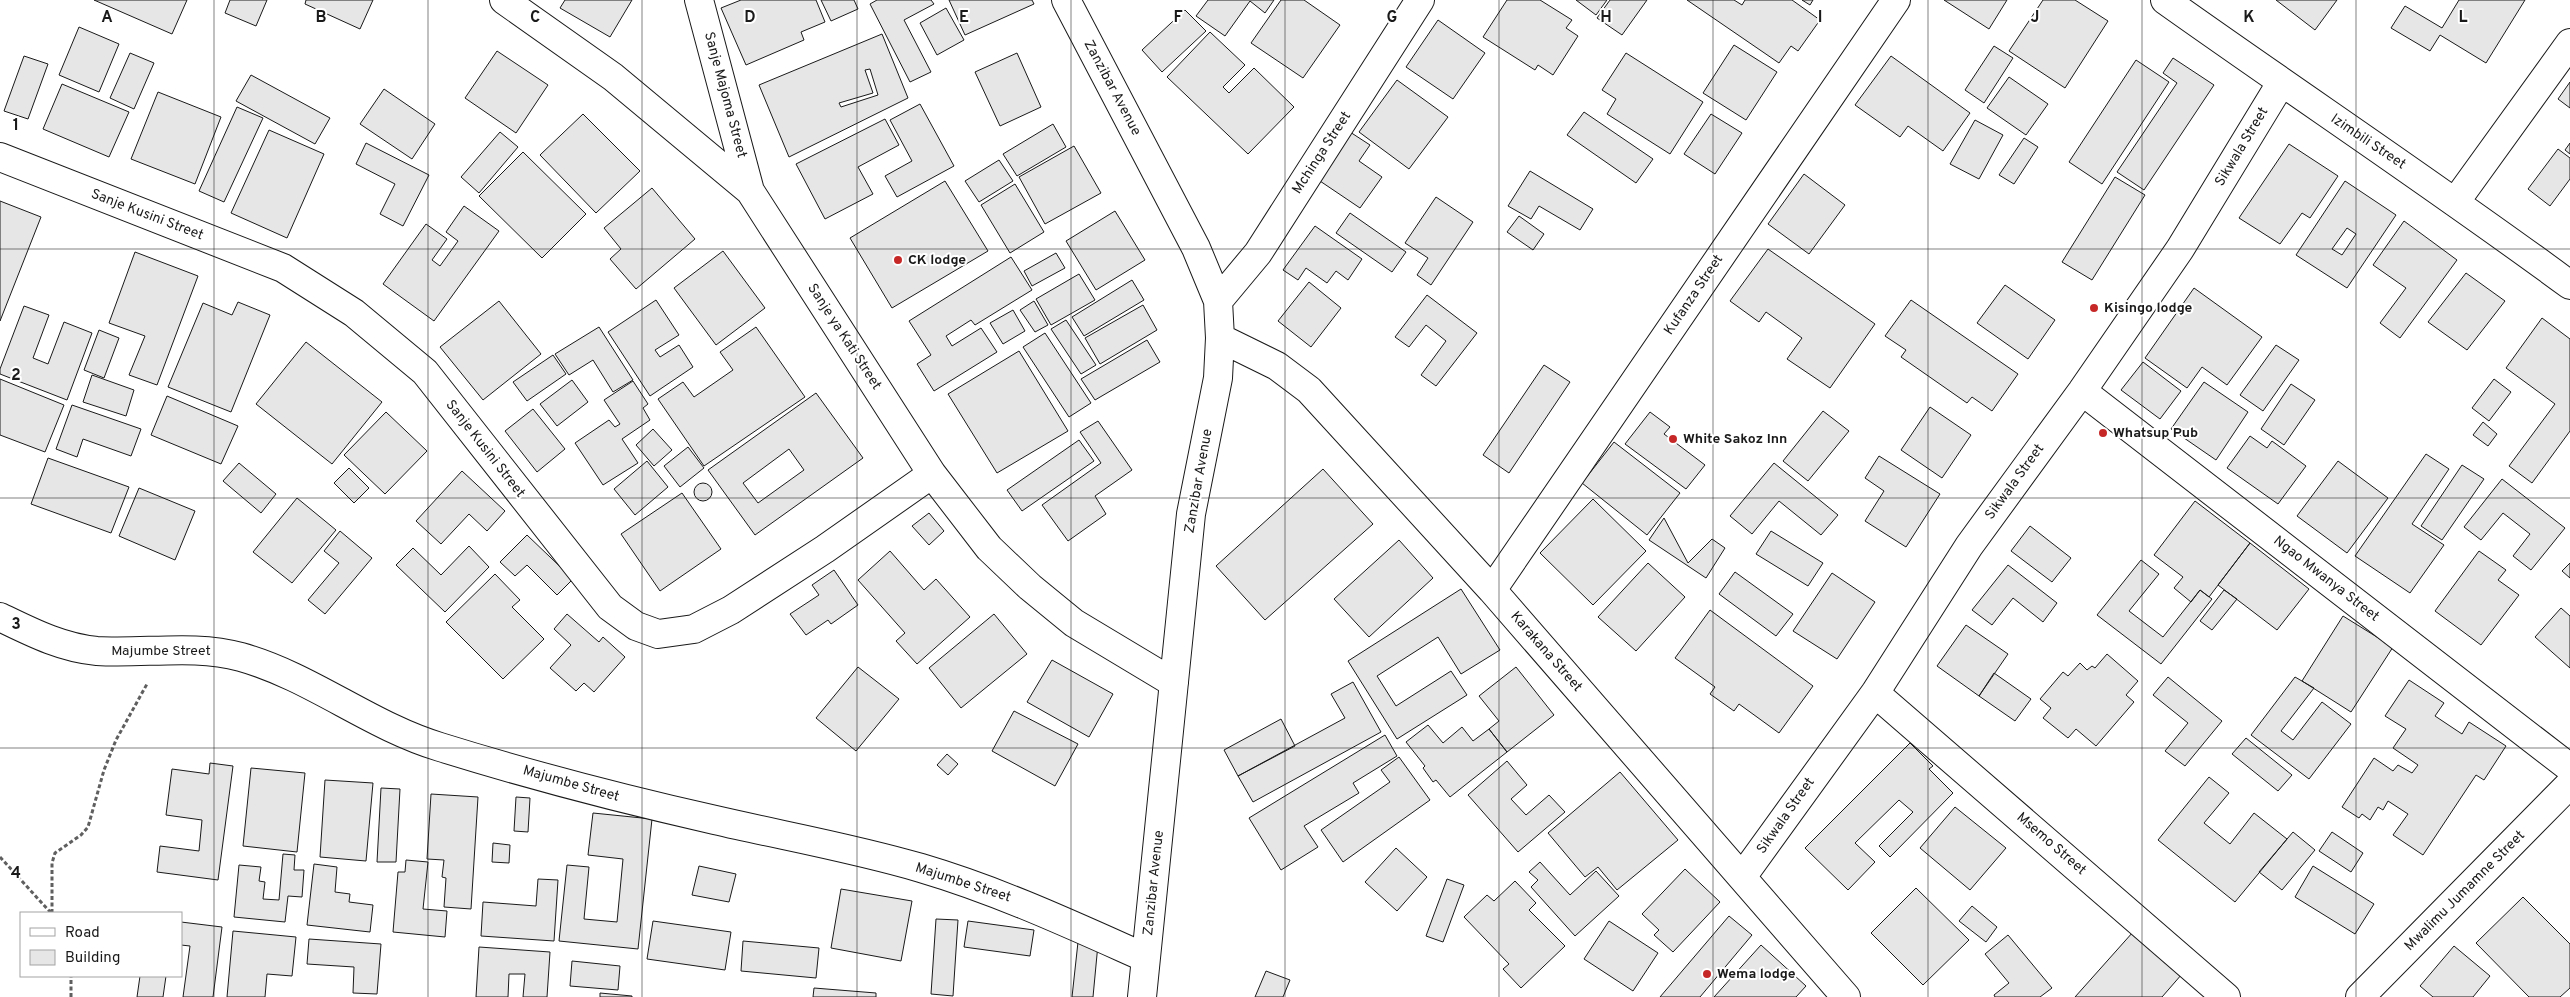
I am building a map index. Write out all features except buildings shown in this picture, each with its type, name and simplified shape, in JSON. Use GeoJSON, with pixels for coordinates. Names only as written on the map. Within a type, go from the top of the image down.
{"type":"FeatureCollection","features":[{"type":"Feature","properties":{"kind":"street","name":"Sanje ya Kati Street"},"geometry":{"type":"LineString","coordinates":[[504,0],[613,77],[750,191],[932,474],[989,548],[1030,587],[1074,623],[1174,683]]}},
{"type":"Feature","properties":{"kind":"street","name":"Sanje Majoma Street"},"geometry":{"type":"LineString","coordinates":[[699,0],[750,191]]}},
{"type":"Feature","properties":{"kind":"street","name":"Zanzibar Avenue"},"geometry":{"type":"LineString","coordinates":[[1066,0],[1196,248],[1218,302],[1220,338],[1218,378],[1191,514],[1142,997]]}},
{"type":"Feature","properties":{"kind":"street","name":"Mchinga Street"},"geometry":{"type":"LineString","coordinates":[[1218,302],[1258,253],[1420,0]]}},
{"type":"Feature","properties":{"kind":"street","name":"Kufanza Street"},"geometry":{"type":"LineString","coordinates":[[1492,590],[1896,0]]}},
{"type":"Feature","properties":{"kind":"street","name":"Izimbili Street"},"geometry":{"type":"LineString","coordinates":[[2166,0],[2281,83],[2456,201],[2570,285]]}},
{"type":"Feature","properties":{"kind":"street"},"geometry":{"type":"LineString","coordinates":[[2456,201],[2570,43]]}},
{"type":"Feature","properties":{"kind":"street","name":"Sikwala Street"},"geometry":{"type":"LineString","coordinates":[[1742,877],[1875,693],[1969,546],[2082,391],[2180,249],[2281,83]]}},
{"type":"Feature","properties":{"kind":"street","name":"Sanje Kusini Street"},"geometry":{"type":"LineString","coordinates":[[0,157],[283,268],[354,313],[425,372],[610,607],[636,626],[658,634],[694,629],[731,610],[825,549],[932,474]]}},
{"type":"Feature","properties":{"kind":"street","name":"Karakana Street"},"geometry":{"type":"LineString","coordinates":[[1220,338],[1277,366],[1310,390],[1492,590],[1846,997]]}},
{"type":"Feature","properties":{"kind":"street","name":"Ngao Mwanya Street"},"geometry":{"type":"LineString","coordinates":[[2082,391],[2570,768]]}},
{"type":"Feature","properties":{"kind":"street","name":"Majumbe Street"},"geometry":{"type":"LineString","coordinates":[[0,617],[58,644],[94,650],[215,650],[245,658],[306,683],[371,718],[435,746],[612,796],[833,845],[921,868],[998,892],[1146,958]]}},
{"type":"Feature","properties":{"kind":"street","name":"Msemo Street"},"geometry":{"type":"LineString","coordinates":[[1875,693],[2226,997]]}},
{"type":"Feature","properties":{"kind":"street","name":"Mwalimu Jumamne Street"},"geometry":{"type":"LineString","coordinates":[[2360,997],[2570,784]]}},
{"type":"Feature","properties":{"kind":"path"},"geometry":{"type":"LineString","coordinates":[[51,912],[52,863],[55,853],[81,835],[88,826],[104,770],[116,740],[148,682]]}},
{"type":"Feature","properties":{"kind":"path"},"geometry":{"type":"LineString","coordinates":[[0,857],[50,912]]}},
{"type":"Feature","properties":{"kind":"path"},"geometry":{"type":"LineString","coordinates":[[71,977],[71,997]]}},
{"type":"Feature","properties":{"kind":"place","name":"CK lodge"},"geometry":{"type":"Point","coordinates":[898,260]}},
{"type":"Feature","properties":{"kind":"place","name":"Kisingo lodge"},"geometry":{"type":"Point","coordinates":[2094,308]}},
{"type":"Feature","properties":{"kind":"place","name":"Whatsup Pub"},"geometry":{"type":"Point","coordinates":[2103,433]}},
{"type":"Feature","properties":{"kind":"place","name":"White Sakoz Inn"},"geometry":{"type":"Point","coordinates":[1673,439]}},
{"type":"Feature","properties":{"kind":"place","name":"Wema lodge"},"geometry":{"type":"Point","coordinates":[1707,974]}}]}
